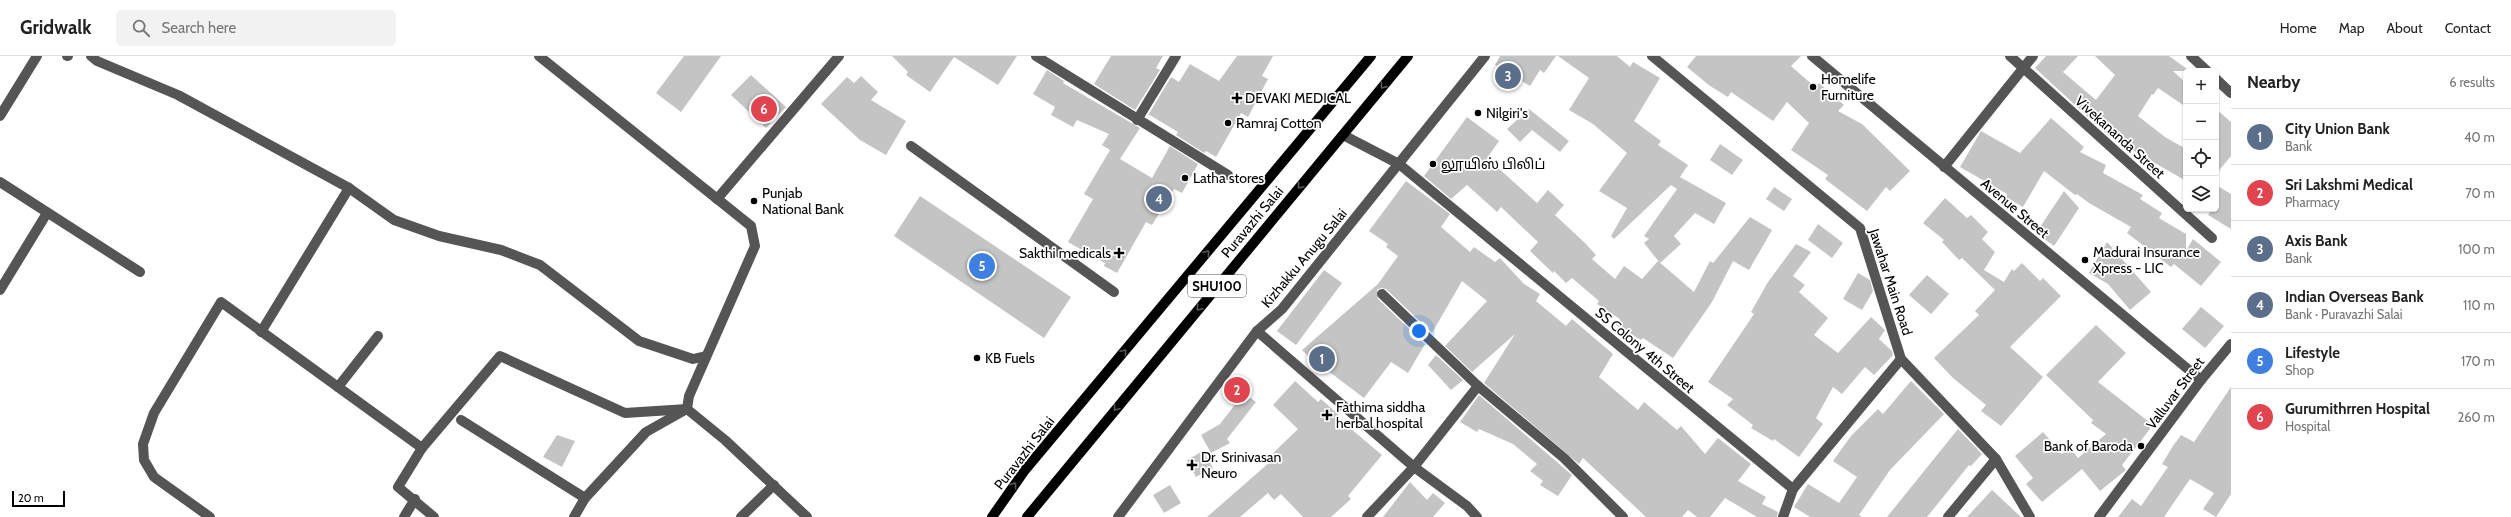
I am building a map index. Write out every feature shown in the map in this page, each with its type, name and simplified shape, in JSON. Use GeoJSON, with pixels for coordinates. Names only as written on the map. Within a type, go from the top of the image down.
{"type":"FeatureCollection","features":[{"type":"Feature","properties":{"kind":"main road","name":"Puravazhi Salai"},"geometry":{"type":"LineString","coordinates":[[992,517],[1025,470],[1371,56]]}},
{"type":"Feature","properties":{"kind":"main road","name":"Puravazhi Salai"},"geometry":{"type":"LineString","coordinates":[[1027,517],[1408,56]]}},
{"type":"Feature","properties":{"kind":"street"},"geometry":{"type":"LineString","coordinates":[[0,116],[37,56]]}},
{"type":"Feature","properties":{"kind":"street"},"geometry":{"type":"LineString","coordinates":[[91,56],[97,61],[178,95],[348,188],[394,220],[439,236],[501,250],[540,265],[639,341],[693,359],[706,356]]}},
{"type":"Feature","properties":{"kind":"street"},"geometry":{"type":"LineString","coordinates":[[540,56],[751,226],[756,246],[689,396],[687,409]]}},
{"type":"Feature","properties":{"kind":"street"},"geometry":{"type":"LineString","coordinates":[[718,199],[839,56]]}},
{"type":"Feature","properties":{"kind":"street"},"geometry":{"type":"LineString","coordinates":[[1036,56],[1228,175]]}},
{"type":"Feature","properties":{"kind":"street"},"geometry":{"type":"LineString","coordinates":[[1137,120],[1176,56]]}},
{"type":"Feature","properties":{"kind":"street","name":"Kizhakku Anugu Salai"},"geometry":{"type":"LineString","coordinates":[[1118,517],[1257,331],[1282,309],[1400,164],[1485,56]]}},
{"type":"Feature","properties":{"kind":"street","name":"Jawahar Main Road"},"geometry":{"type":"LineString","coordinates":[[1652,56],[1860,228],[1901,359],[1996,459],[2030,517]]}},
{"type":"Feature","properties":{"kind":"street","name":"Avenue Street"},"geometry":{"type":"LineString","coordinates":[[1812,56],[2201,380]]}},
{"type":"Feature","properties":{"kind":"street","name":"Vivekananda Street"},"geometry":{"type":"LineString","coordinates":[[2010,56],[2212,238]]}},
{"type":"Feature","properties":{"kind":"street"},"geometry":{"type":"LineString","coordinates":[[1944,167],[2033,56]]}},
{"type":"Feature","properties":{"kind":"street"},"geometry":{"type":"LineString","coordinates":[[2191,56],[2205,68]]}},
{"type":"Feature","properties":{"kind":"street"},"geometry":{"type":"LineString","coordinates":[[2219,82],[2231,93]]}},
{"type":"Feature","properties":{"kind":"street","name":"SS Colony 4th Street"},"geometry":{"type":"LineString","coordinates":[[1344,135],[1400,164],[1793,489]]}},
{"type":"Feature","properties":{"kind":"street"},"geometry":{"type":"LineString","coordinates":[[911,146],[1114,292]]}},
{"type":"Feature","properties":{"kind":"street"},"geometry":{"type":"LineString","coordinates":[[0,182],[140,272]]}},
{"type":"Feature","properties":{"kind":"street"},"geometry":{"type":"LineString","coordinates":[[261,332],[348,188]]}},
{"type":"Feature","properties":{"kind":"street"},"geometry":{"type":"LineString","coordinates":[[0,290],[47,212]]}},
{"type":"Feature","properties":{"kind":"street"},"geometry":{"type":"LineString","coordinates":[[1382,294],[1478,386],[1564,458],[1623,517]]}},
{"type":"Feature","properties":{"kind":"street"},"geometry":{"type":"LineString","coordinates":[[210,517],[154,477],[144,460],[143,444],[154,413],[221,302],[422,448]]}},
{"type":"Feature","properties":{"kind":"street"},"geometry":{"type":"LineString","coordinates":[[1257,331],[1414,467],[1467,506],[1477,517]]}},
{"type":"Feature","properties":{"kind":"street"},"geometry":{"type":"LineString","coordinates":[[338,387],[378,336]]}},
{"type":"Feature","properties":{"kind":"street","name":"Valluvar Street"},"geometry":{"type":"LineString","coordinates":[[2099,517],[2201,380],[2231,344]]}},
{"type":"Feature","properties":{"kind":"street"},"geometry":{"type":"LineString","coordinates":[[434,517],[415,499],[398,487],[422,448],[500,356],[625,413],[687,409],[725,440],[806,517]]}},
{"type":"Feature","properties":{"kind":"street"},"geometry":{"type":"LineString","coordinates":[[1783,517],[1793,489],[1901,359]]}},
{"type":"Feature","properties":{"kind":"street"},"geometry":{"type":"LineString","coordinates":[[1367,517],[1414,467],[1478,386]]}},
{"type":"Feature","properties":{"kind":"street"},"geometry":{"type":"LineString","coordinates":[[574,517],[585,498],[646,432],[687,409]]}},
{"type":"Feature","properties":{"kind":"street"},"geometry":{"type":"LineString","coordinates":[[461,420],[585,498]]}},
{"type":"Feature","properties":{"kind":"street"},"geometry":{"type":"LineString","coordinates":[[1948,517],[1996,459]]}},
{"type":"Feature","properties":{"kind":"street"},"geometry":{"type":"LineString","coordinates":[[741,517],[774,485]]}},
{"type":"Feature","properties":{"kind":"street"},"geometry":{"type":"LineString","coordinates":[[404,517],[415,499]]}},
{"type":"Feature","properties":{"kind":"building"},"geometry":{"type":"Polygon","coordinates":[[[684,56],[721,56],[681,112],[656,93],[684,56]]]}},
{"type":"Feature","properties":{"kind":"building"},"geometry":{"type":"Polygon","coordinates":[[[892,56],[1017,56],[998,85],[954,57],[930,92],[906,75],[908,72],[892,56]]]}},
{"type":"Feature","properties":{"kind":"building"},"geometry":{"type":"Polygon","coordinates":[[[1111,56],[1163,56],[1156,68],[1160,70],[1135,110],[1094,84],[1111,56]]]}},
{"type":"Feature","properties":{"kind":"building"},"geometry":{"type":"Polygon","coordinates":[[[1237,56],[1273,56],[1262,76],[1268,79],[1248,117],[1241,113],[1216,157],[1206,151],[1204,153],[1176,135],[1178,132],[1149,114],[1171,77],[1179,82],[1190,64],[1219,81],[1237,56]]]}},
{"type":"Feature","properties":{"kind":"building"},"geometry":{"type":"Polygon","coordinates":[[[1500,56],[1556,56],[1544,73],[1540,70],[1530,86],[1495,65],[1500,56]]]}},
{"type":"Feature","properties":{"kind":"building"},"geometry":{"type":"Polygon","coordinates":[[[1558,56],[1617,56],[1630,67],[1633,62],[1660,78],[1634,121],[1661,141],[1658,145],[1688,165],[1680,177],[1726,203],[1714,224],[1695,213],[1674,236],[1681,244],[1660,263],[1644,243],[1649,239],[1644,236],[1677,189],[1671,185],[1614,239],[1611,236],[1627,208],[1599,191],[1627,153],[1593,124],[1569,110],[1589,78],[1558,56]]]}},
{"type":"Feature","properties":{"kind":"building"},"geometry":{"type":"Polygon","coordinates":[[[1696,56],[1801,56],[1791,66],[1815,87],[1819,83],[1844,105],[1838,111],[1862,124],[1910,171],[1890,191],[1886,187],[1867,211],[1825,179],[1828,175],[1791,150],[1809,123],[1787,102],[1773,121],[1731,92],[1728,97],[1710,86],[1687,67],[1696,56]]]}},
{"type":"Feature","properties":{"kind":"building"},"geometry":{"type":"Polygon","coordinates":[[[2046,56],[2078,56],[2063,72],[2096,100],[2115,75],[2095,56],[2169,56],[2186,68],[2183,68],[2183,71],[2173,71],[2183,80],[2183,105],[2158,88],[2153,95],[2152,94],[2138,116],[2165,137],[2183,147],[2183,179],[2110,137],[2035,68],[2046,56]]]}},
{"type":"Feature","properties":{"kind":"building"},"geometry":{"type":"Polygon","coordinates":[[[1047,70],[1064,81],[1063,83],[1140,128],[1120,159],[1152,178],[1170,146],[1198,164],[1182,193],[1174,189],[1152,225],[1146,222],[1117,273],[1104,266],[1105,263],[1068,242],[1093,199],[1084,194],[1110,150],[1102,145],[1109,134],[1077,120],[1073,127],[1051,115],[1055,107],[1033,94],[1047,70]]]}},
{"type":"Feature","properties":{"kind":"building"},"geometry":{"type":"Polygon","coordinates":[[[751,75],[786,107],[766,128],[731,95],[751,75]]]}},
{"type":"Feature","properties":{"kind":"building"},"geometry":{"type":"Polygon","coordinates":[[[861,76],[878,92],[871,100],[906,121],[886,155],[860,140],[821,104],[847,77],[854,83],[861,76]]]}},
{"type":"Feature","properties":{"kind":"building"},"geometry":{"type":"Polygon","coordinates":[[[1529,109],[1569,141],[1560,152],[1532,130],[1520,142],[1507,129],[1529,109]]]}},
{"type":"Feature","properties":{"kind":"building"},"geometry":{"type":"Polygon","coordinates":[[[2219,112],[2231,122],[2231,156],[2219,170],[2219,112]]]}},
{"type":"Feature","properties":{"kind":"building"},"geometry":{"type":"Polygon","coordinates":[[[1467,117],[1499,141],[1487,158],[1537,203],[1548,190],[1564,205],[1555,215],[1596,255],[1592,259],[1615,279],[1624,266],[1642,279],[1658,261],[1694,292],[1710,261],[1713,263],[1750,217],[1772,230],[1749,270],[1733,261],[1712,302],[1673,358],[1643,338],[1641,340],[1616,325],[1620,319],[1597,304],[1599,301],[1572,278],[1566,283],[1554,271],[1553,273],[1530,251],[1538,242],[1501,207],[1497,212],[1467,185],[1451,199],[1424,176],[1467,117]]]}},
{"type":"Feature","properties":{"kind":"building"},"geometry":{"type":"Polygon","coordinates":[[[2051,118],[2084,147],[2080,152],[2106,165],[2103,173],[2143,195],[2140,199],[2162,213],[2159,218],[2186,234],[2186,251],[2193,239],[2221,262],[2201,286],[2174,264],[2171,267],[2127,233],[2131,227],[2089,203],[2077,194],[2075,195],[2044,171],[2023,207],[2006,197],[2007,194],[1960,167],[1981,131],[2020,153],[2051,118]]]}},
{"type":"Feature","properties":{"kind":"building"},"geometry":{"type":"Polygon","coordinates":[[[1720,144],[1743,160],[1732,175],[1710,160],[1720,144]]]}},
{"type":"Feature","properties":{"kind":"building"},"geometry":{"type":"Polygon","coordinates":[[[1406,181],[1450,214],[1441,227],[1470,252],[1474,247],[1495,262],[1500,258],[1524,284],[1540,294],[1536,301],[1566,326],[1572,319],[1613,354],[1599,377],[1638,410],[1644,402],[1677,430],[1681,426],[1705,454],[1718,438],[1751,464],[1738,481],[1766,497],[1762,504],[1778,512],[1777,517],[1757,517],[1725,498],[1710,517],[1697,517],[1688,510],[1682,517],[1646,517],[1583,458],[1579,464],[1484,383],[1515,334],[1472,372],[1445,346],[1487,301],[1462,281],[1432,333],[1386,289],[1381,288],[1377,290],[1378,299],[1425,344],[1408,373],[1391,362],[1364,398],[1307,355],[1302,350],[1378,284],[1398,256],[1386,247],[1388,244],[1369,231],[1406,181]]]}},
{"type":"Feature","properties":{"kind":"building"},"geometry":{"type":"Polygon","coordinates":[[[1774,187],[1792,199],[1784,211],[1766,199],[1774,187]]]}},
{"type":"Feature","properties":{"kind":"building"},"geometry":{"type":"Polygon","coordinates":[[[2219,187],[2231,194],[2231,229],[2208,215],[2210,212],[2219,212],[2219,187]]]}},
{"type":"Feature","properties":{"kind":"building"},"geometry":{"type":"Polygon","coordinates":[[[2064,191],[2079,208],[2054,246],[2036,233],[2064,191]]]}},
{"type":"Feature","properties":{"kind":"building"},"geometry":{"type":"Polygon","coordinates":[[[920,196],[1071,297],[1044,338],[894,236],[920,196]]]}},
{"type":"Feature","properties":{"kind":"building"},"geometry":{"type":"Polygon","coordinates":[[[1945,198],[1967,218],[1971,215],[1988,232],[1982,239],[1995,252],[1984,270],[2004,282],[2012,269],[2014,271],[2022,263],[2040,281],[2043,278],[2061,296],[2010,347],[2043,377],[2001,426],[1981,411],[1986,405],[1953,378],[1934,358],[1979,315],[1975,311],[1995,290],[1962,258],[1959,260],[1942,242],[1944,240],[1923,223],[1945,198]]]}},
{"type":"Feature","properties":{"kind":"building"},"geometry":{"type":"Polygon","coordinates":[[[1818,224],[1843,243],[1832,258],[1808,240],[1818,224]]]}},
{"type":"Feature","properties":{"kind":"building"},"geometry":{"type":"Polygon","coordinates":[[[2107,242],[2151,292],[2130,310],[2108,284],[2089,273],[2107,242]]]}},
{"type":"Feature","properties":{"kind":"building"},"geometry":{"type":"Polygon","coordinates":[[[1796,244],[1811,252],[1793,276],[1805,285],[1799,292],[1828,318],[1814,335],[1838,353],[1871,317],[1885,330],[1879,339],[1892,351],[1893,355],[1874,375],[1865,367],[1842,394],[1833,387],[1816,418],[1823,424],[1799,457],[1774,439],[1773,441],[1751,428],[1753,425],[1727,405],[1733,399],[1708,382],[1754,314],[1751,312],[1768,282],[1796,244]]]}},
{"type":"Feature","properties":{"kind":"building"},"geometry":{"type":"Polygon","coordinates":[[[1324,270],[1342,283],[1296,345],[1277,331],[1324,270]]]}},
{"type":"Feature","properties":{"kind":"building"},"geometry":{"type":"Polygon","coordinates":[[[1858,273],[1870,280],[1873,291],[1862,310],[1843,299],[1858,273]]]}},
{"type":"Feature","properties":{"kind":"building"},"geometry":{"type":"Polygon","coordinates":[[[1927,275],[1949,294],[1931,314],[1909,295],[1927,275]]]}},
{"type":"Feature","properties":{"kind":"building"},"geometry":{"type":"Polygon","coordinates":[[[2201,307],[2224,326],[2205,348],[2182,329],[2201,307]]]}},
{"type":"Feature","properties":{"kind":"building"},"geometry":{"type":"Polygon","coordinates":[[[2096,325],[2126,353],[2098,382],[2153,425],[2122,465],[2126,470],[2100,491],[2082,469],[2042,502],[2026,484],[2033,478],[2015,456],[2043,432],[2062,454],[2070,448],[2078,458],[2106,434],[2091,423],[2093,420],[2046,375],[2096,325]]]}},
{"type":"Feature","properties":{"kind":"building"},"geometry":{"type":"Polygon","coordinates":[[[1436,355],[1463,380],[1451,390],[1428,365],[1436,355]]]}},
{"type":"Feature","properties":{"kind":"building"},"geometry":{"type":"Polygon","coordinates":[[[1295,381],[1318,402],[1321,399],[1339,415],[1337,417],[1382,455],[1348,496],[1351,499],[1331,517],[1303,517],[1281,494],[1274,500],[1268,493],[1240,517],[1207,517],[1271,461],[1269,457],[1298,429],[1273,405],[1295,381]]]}},
{"type":"Feature","properties":{"kind":"building"},"geometry":{"type":"Polygon","coordinates":[[[1911,381],[1944,414],[1890,470],[1859,515],[1862,517],[1810,517],[1794,507],[1808,484],[1839,503],[1857,477],[1833,461],[1851,436],[1878,409],[1883,414],[1911,381]]]}},
{"type":"Feature","properties":{"kind":"building"},"geometry":{"type":"Polygon","coordinates":[[[2231,387],[2231,494],[2216,517],[2203,509],[2214,493],[2190,479],[2164,517],[2118,517],[2132,499],[2141,506],[2168,467],[2162,464],[2181,435],[2194,442],[2231,387]]]}},
{"type":"Feature","properties":{"kind":"building"},"geometry":{"type":"Polygon","coordinates":[[[1244,393],[1256,402],[1227,439],[1230,443],[1211,453],[1201,435],[1220,424],[1244,393]]]}},
{"type":"Feature","properties":{"kind":"building"},"geometry":{"type":"Polygon","coordinates":[[[1479,395],[1572,475],[1558,496],[1540,485],[1543,481],[1530,471],[1537,464],[1513,444],[1479,429],[1477,432],[1460,422],[1479,395]]]}},
{"type":"Feature","properties":{"kind":"building"},"geometry":{"type":"Polygon","coordinates":[[[1958,429],[1982,454],[1971,466],[1969,465],[1927,517],[1887,517],[1958,429]]]}},
{"type":"Feature","properties":{"kind":"building"},"geometry":{"type":"Polygon","coordinates":[[[557,435],[575,441],[562,467],[543,457],[557,435]]]}},
{"type":"Feature","properties":{"kind":"building"},"geometry":{"type":"Polygon","coordinates":[[[1203,451],[1213,468],[1196,477],[1187,460],[1203,451]]]}},
{"type":"Feature","properties":{"kind":"building"},"geometry":{"type":"Polygon","coordinates":[[[1410,482],[1427,500],[1433,493],[1445,503],[1433,517],[1383,517],[1410,482]]]}},
{"type":"Feature","properties":{"kind":"building"},"geometry":{"type":"Polygon","coordinates":[[[1170,485],[1181,503],[1164,513],[1153,495],[1170,485]]]}},
{"type":"Feature","properties":{"kind":"building"},"geometry":{"type":"Polygon","coordinates":[[[1992,490],[2021,517],[1967,517],[1992,490]]]}},
{"type":"Feature","properties":{"kind":"place","name":"Axis Bank"},"geometry":{"type":"Point","coordinates":[1508,76]}},
{"type":"Feature","properties":{"kind":"place","name":"Homelife Furniture"},"geometry":{"type":"Point","coordinates":[1813,87]}},
{"type":"Feature","properties":{"kind":"place","name":"DEVAKI MEDICAL"},"geometry":{"type":"Point","coordinates":[1237,98]}},
{"type":"Feature","properties":{"kind":"place","name":"Gurumithrren Hospital"},"geometry":{"type":"Point","coordinates":[764,109]}},
{"type":"Feature","properties":{"kind":"place","name":"Nilgiri's"},"geometry":{"type":"Point","coordinates":[1478,113]}},
{"type":"Feature","properties":{"kind":"place","name":"Ramraj Cotton"},"geometry":{"type":"Point","coordinates":[1228,123]}},
{"type":"Feature","properties":{"kind":"place","name":"லூயிஸ் பிலிப்"},"geometry":{"type":"Point","coordinates":[1433,164]}},
{"type":"Feature","properties":{"kind":"place","name":"Latha stores"},"geometry":{"type":"Point","coordinates":[1185,178]}},
{"type":"Feature","properties":{"kind":"place","name":"Indian Overseas Bank"},"geometry":{"type":"Point","coordinates":[1159,199]}},
{"type":"Feature","properties":{"kind":"place","name":"Punjab National Bank"},"geometry":{"type":"Point","coordinates":[754,201]}},
{"type":"Feature","properties":{"kind":"place","name":"Sakthi medicals"},"geometry":{"type":"Point","coordinates":[1119,253]}},
{"type":"Feature","properties":{"kind":"place","name":"Madurai Insurance Xpress - LIC"},"geometry":{"type":"Point","coordinates":[2085,260]}},
{"type":"Feature","properties":{"kind":"place","name":"Lifestyle"},"geometry":{"type":"Point","coordinates":[982,266]}},
{"type":"Feature","properties":{"kind":"place","name":"KB Fuels"},"geometry":{"type":"Point","coordinates":[977,358]}},
{"type":"Feature","properties":{"kind":"place","name":"City Union Bank"},"geometry":{"type":"Point","coordinates":[1322,359]}},
{"type":"Feature","properties":{"kind":"place","name":"Sri Lakshmi Medical"},"geometry":{"type":"Point","coordinates":[1237,390]}},
{"type":"Feature","properties":{"kind":"place","name":"Fathima siddha herbal hospital"},"geometry":{"type":"Point","coordinates":[1327,415]}},
{"type":"Feature","properties":{"kind":"place","name":"Bank of Baroda"},"geometry":{"type":"Point","coordinates":[2141,446]}},
{"type":"Feature","properties":{"kind":"place","name":"Dr. Srinivasan Neuro"},"geometry":{"type":"Point","coordinates":[1192,465]}}]}
